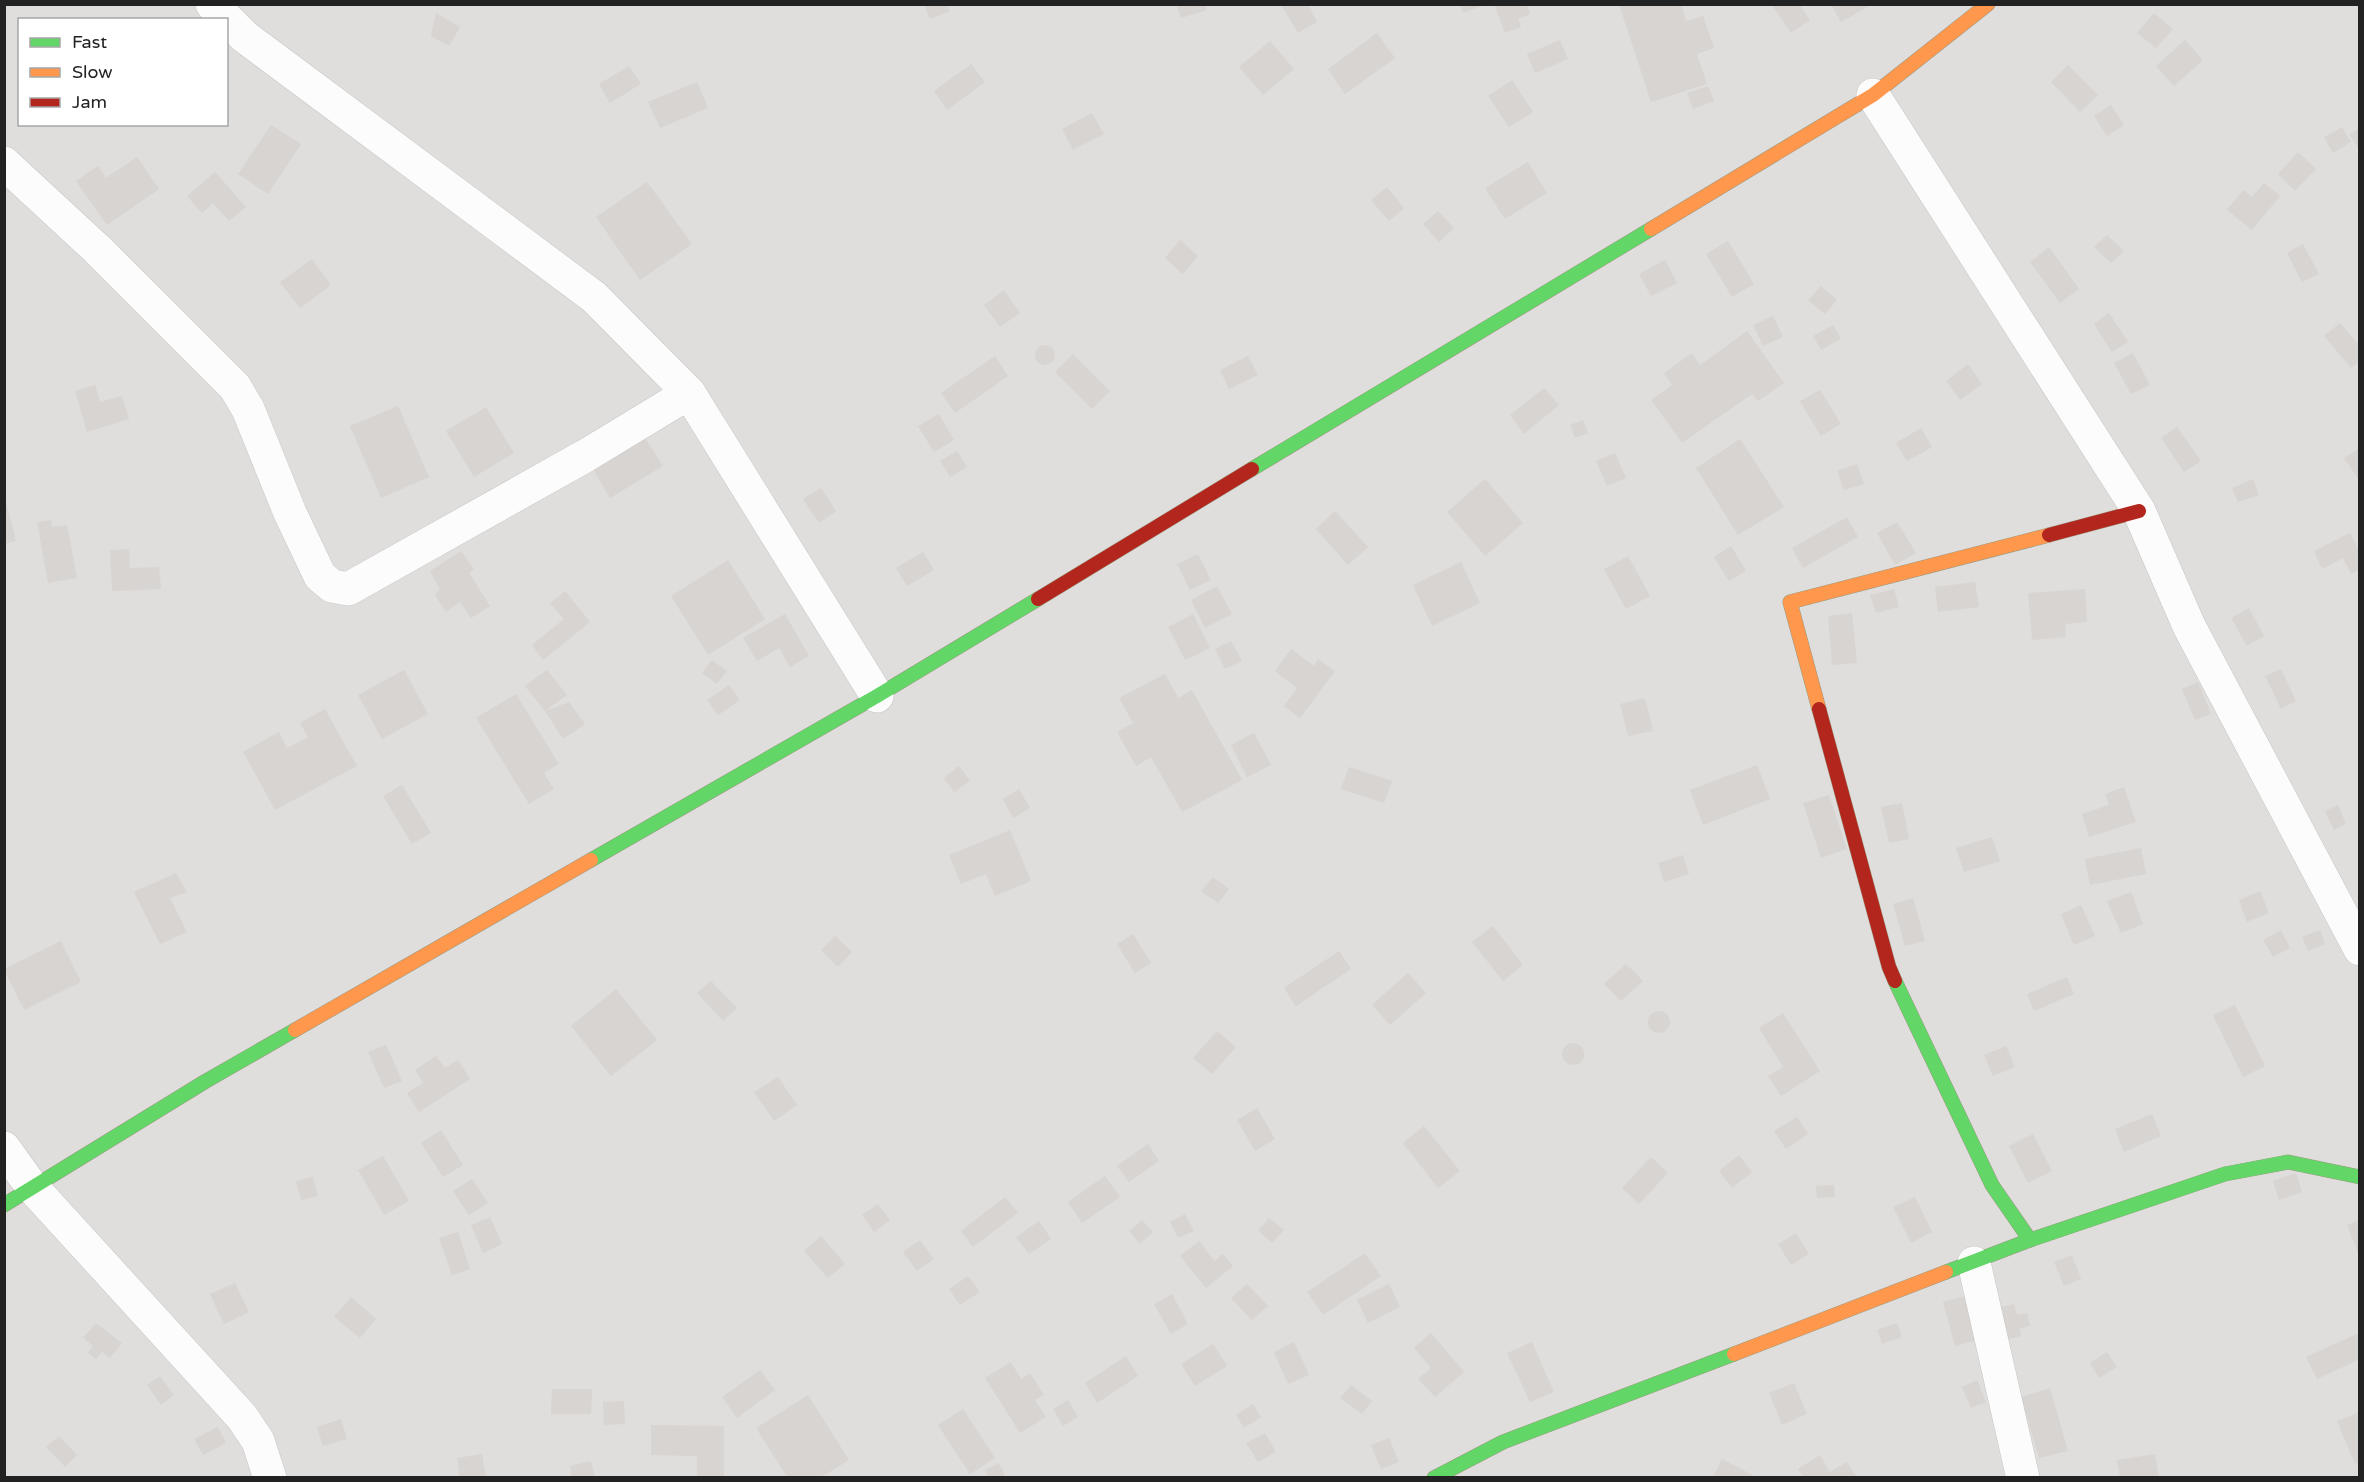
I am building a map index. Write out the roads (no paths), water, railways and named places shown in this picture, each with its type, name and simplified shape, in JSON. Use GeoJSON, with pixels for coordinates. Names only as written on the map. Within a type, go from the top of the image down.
{"type":"FeatureCollection","features":[{"type":"Feature","properties":{"kind":"street"},"geometry":{"type":"LineString","coordinates":[[212,4],[226,18]]}},
{"type":"Feature","properties":{"kind":"street"},"geometry":{"type":"LineString","coordinates":[[4,1205],[206,1081],[877,696],[1874,95],[1988,4]]}},
{"type":"Feature","properties":{"kind":"street"},"geometry":{"type":"LineString","coordinates":[[228,20],[245,37],[594,297],[689,393],[877,696]]}},
{"type":"Feature","properties":{"kind":"street"},"geometry":{"type":"LineString","coordinates":[[1874,95],[2139,511],[2189,626],[2360,949]]}},
{"type":"Feature","properties":{"kind":"street"},"geometry":{"type":"LineString","coordinates":[[4,163],[97,249],[234,387],[248,409],[290,513],[320,576],[332,586],[348,589],[574,462],[689,393]]}},
{"type":"Feature","properties":{"kind":"street"},"geometry":{"type":"LineString","coordinates":[[2030,1240],[1992,1185],[1889,967],[1790,602],[2139,511]]}},
{"type":"Feature","properties":{"kind":"street"},"geometry":{"type":"LineString","coordinates":[[4,1148],[32,1186],[242,1417],[258,1441],[270,1478]]}},
{"type":"Feature","properties":{"kind":"street"},"geometry":{"type":"LineString","coordinates":[[1434,1478],[1503,1442],[2030,1240],[2225,1174],[2288,1162],[2360,1177]]}},
{"type":"Feature","properties":{"kind":"street"},"geometry":{"type":"LineString","coordinates":[[1974,1263],[2023,1478]]}}]}
